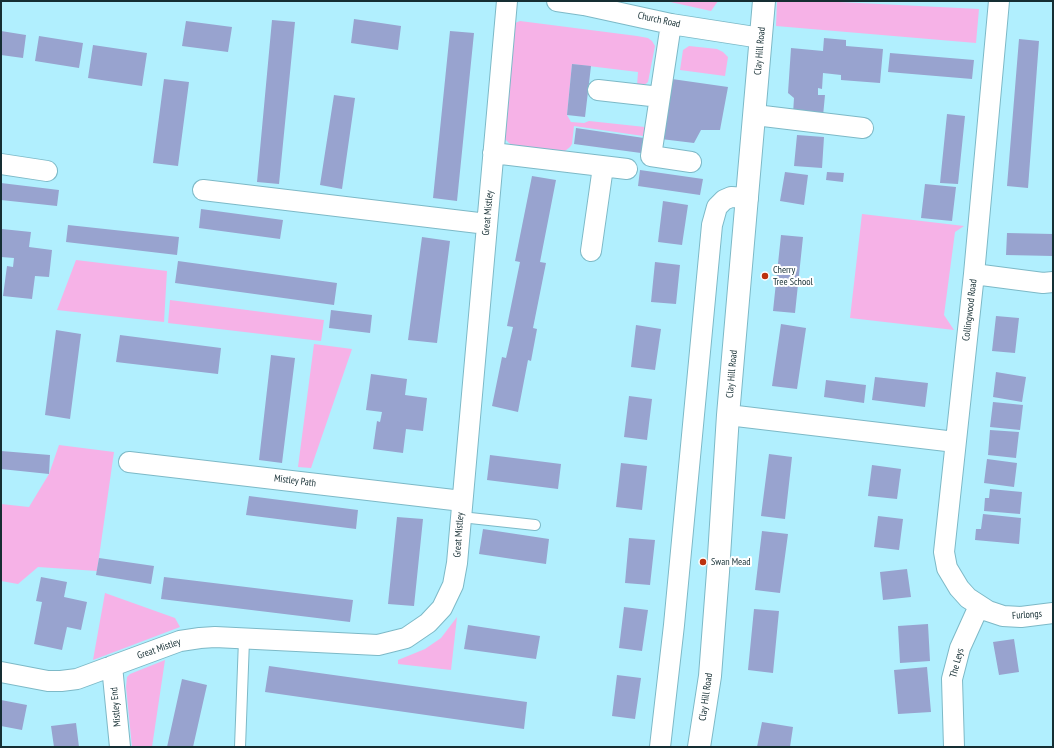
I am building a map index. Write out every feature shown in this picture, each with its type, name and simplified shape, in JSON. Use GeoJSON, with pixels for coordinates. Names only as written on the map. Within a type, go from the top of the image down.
{"type":"FeatureCollection","features":[{"type":"Feature","properties":{"kind":"street","name":"Great Mistley"},"geometry":{"type":"LineString","coordinates":[[1,672],[31,679],[61,682],[77,679],[180,641],[215,637],[244,640],[378,645],[406,638],[428,623],[442,608],[452,585],[457,562],[507,1]]}},
{"type":"Feature","properties":{"kind":"street","name":"Church Road"},"geometry":{"type":"LineString","coordinates":[[557,1],[584,4],[671,24],[761,38]]}},
{"type":"Feature","properties":{"kind":"street","name":"Clay Hill Road"},"geometry":{"type":"LineString","coordinates":[[699,747],[710,676],[728,415],[764,1]]}},
{"type":"Feature","properties":{"kind":"street","name":"Collingwood Road"},"geometry":{"type":"LineString","coordinates":[[979,606],[959,588],[947,568],[944,552],[974,274],[999,1]]}},
{"type":"Feature","properties":{"kind":"street"},"geometry":{"type":"LineString","coordinates":[[671,24],[651,156],[691,162]]}},
{"type":"Feature","properties":{"kind":"street"},"geometry":{"type":"LineString","coordinates":[[598,90],[660,97]]}},
{"type":"Feature","properties":{"kind":"street"},"geometry":{"type":"LineString","coordinates":[[755,115],[863,128]]}},
{"type":"Feature","properties":{"kind":"street"},"geometry":{"type":"LineString","coordinates":[[493,153],[627,169]]}},
{"type":"Feature","properties":{"kind":"street"},"geometry":{"type":"LineString","coordinates":[[1,164],[47,171]]}},
{"type":"Feature","properties":{"kind":"street"},"geometry":{"type":"LineString","coordinates":[[591,251],[603,167]]}},
{"type":"Feature","properties":{"kind":"street"},"geometry":{"type":"LineString","coordinates":[[203,190],[487,224]]}},
{"type":"Feature","properties":{"kind":"street"},"geometry":{"type":"LineString","coordinates":[[660,747],[675,617],[712,225],[717,207],[724,200],[731,198],[748,198]]}},
{"type":"Feature","properties":{"kind":"street"},"geometry":{"type":"LineString","coordinates":[[974,274],[1043,283],[1053,282]]}},
{"type":"Feature","properties":{"kind":"street"},"geometry":{"type":"LineString","coordinates":[[728,415],[955,442]]}},
{"type":"Feature","properties":{"kind":"street","name":"Mistley Path"},"geometry":{"type":"LineString","coordinates":[[128,462],[461,509]]}},
{"type":"Feature","properties":{"kind":"street","name":"Furlongs"},"geometry":{"type":"LineString","coordinates":[[979,606],[1003,616],[1021,617],[1053,613]]}},
{"type":"Feature","properties":{"kind":"street","name":"The Leys"},"geometry":{"type":"LineString","coordinates":[[954,747],[952,679],[960,648],[979,606]]}},
{"type":"Feature","properties":{"kind":"street","name":"Mistley End"},"geometry":{"type":"LineString","coordinates":[[112,666],[120,747]]}},
{"type":"Feature","properties":{"kind":"lane"},"geometry":{"type":"LineString","coordinates":[[461,509],[535,526]]}},
{"type":"Feature","properties":{"kind":"lane"},"geometry":{"type":"LineString","coordinates":[[240,747],[244,640]]}},
{"type":"Feature","properties":{"kind":"shaded area"},"geometry":{"type":"Polygon","coordinates":[[[666,1],[718,1],[711,11],[666,1]]]}},
{"type":"Feature","properties":{"kind":"shaded area"},"geometry":{"type":"Polygon","coordinates":[[[777,1],[819,1],[979,9],[976,43],[776,26],[777,1]]]}},
{"type":"Feature","properties":{"kind":"shaded area"},"geometry":{"type":"Polygon","coordinates":[[[520,21],[637,36],[648,38],[652,41],[655,46],[648,82],[642,87],[637,86],[638,72],[572,64],[567,115],[571,122],[584,123],[589,121],[645,127],[643,136],[574,126],[572,144],[565,151],[514,146],[509,143],[504,138],[515,23],[520,21]]]}},
{"type":"Feature","properties":{"kind":"shaded area"},"geometry":{"type":"Polygon","coordinates":[[[689,46],[717,49],[723,52],[728,57],[725,76],[680,70],[683,50],[689,46]]]}},
{"type":"Feature","properties":{"kind":"shaded area"},"geometry":{"type":"Polygon","coordinates":[[[862,214],[964,226],[955,232],[944,315],[954,330],[850,318],[862,214]]]}},
{"type":"Feature","properties":{"kind":"shaded area"},"geometry":{"type":"Polygon","coordinates":[[[76,260],[167,271],[164,322],[57,310],[76,260]]]}},
{"type":"Feature","properties":{"kind":"shaded area"},"geometry":{"type":"Polygon","coordinates":[[[170,300],[324,320],[321,341],[168,323],[170,300]]]}},
{"type":"Feature","properties":{"kind":"shaded area"},"geometry":{"type":"Polygon","coordinates":[[[314,344],[352,349],[311,468],[298,467],[314,344]]]}},
{"type":"Feature","properties":{"kind":"shaded area"},"geometry":{"type":"Polygon","coordinates":[[[59,445],[114,452],[97,571],[38,567],[18,584],[1,581],[1,504],[29,507],[49,474],[59,445]]]}},
{"type":"Feature","properties":{"kind":"shaded area"},"geometry":{"type":"Polygon","coordinates":[[[105,593],[175,618],[180,627],[93,660],[105,593]]]}},
{"type":"Feature","properties":{"kind":"shaded area"},"geometry":{"type":"Polygon","coordinates":[[[457,617],[451,670],[398,664],[398,660],[425,649],[441,638],[457,617]]]}},
{"type":"Feature","properties":{"kind":"shaded area"},"geometry":{"type":"Polygon","coordinates":[[[165,660],[152,747],[132,747],[126,687],[127,677],[130,674],[165,660]]]}},
{"type":"Feature","properties":{"kind":"building"},"geometry":{"type":"Polygon","coordinates":[[[354,19],[401,26],[398,50],[351,43],[354,19]]]}},
{"type":"Feature","properties":{"kind":"building"},"geometry":{"type":"Polygon","coordinates":[[[272,20],[295,22],[279,184],[257,182],[272,20]]]}},
{"type":"Feature","properties":{"kind":"building"},"geometry":{"type":"Polygon","coordinates":[[[186,21],[232,27],[228,52],[182,46],[186,21]]]}},
{"type":"Feature","properties":{"kind":"building"},"geometry":{"type":"Polygon","coordinates":[[[1,31],[26,35],[23,58],[1,55],[1,31]]]}},
{"type":"Feature","properties":{"kind":"building"},"geometry":{"type":"Polygon","coordinates":[[[450,31],[474,33],[457,201],[433,198],[450,31]]]}},
{"type":"Feature","properties":{"kind":"building"},"geometry":{"type":"Polygon","coordinates":[[[39,36],[83,43],[79,68],[35,61],[39,36]]]}},
{"type":"Feature","properties":{"kind":"building"},"geometry":{"type":"Polygon","coordinates":[[[824,38],[846,40],[846,46],[883,49],[880,83],[841,80],[841,75],[823,73],[822,89],[818,88],[818,95],[825,95],[823,116],[793,114],[794,98],[788,93],[791,48],[823,51],[824,38]]]}},
{"type":"Feature","properties":{"kind":"building"},"geometry":{"type":"Polygon","coordinates":[[[1019,39],[1039,41],[1028,188],[1007,186],[1019,39]]]}},
{"type":"Feature","properties":{"kind":"building"},"geometry":{"type":"Polygon","coordinates":[[[93,45],[147,53],[142,86],[88,78],[93,45]]]}},
{"type":"Feature","properties":{"kind":"building"},"geometry":{"type":"Polygon","coordinates":[[[890,53],[974,60],[972,79],[888,72],[890,53]]]}},
{"type":"Feature","properties":{"kind":"building"},"geometry":{"type":"Polygon","coordinates":[[[572,64],[591,66],[585,117],[567,115],[572,64]]]}},
{"type":"Feature","properties":{"kind":"building"},"geometry":{"type":"Polygon","coordinates":[[[164,79],[189,82],[178,166],[153,163],[164,79]]]}},
{"type":"Feature","properties":{"kind":"building"},"geometry":{"type":"Polygon","coordinates":[[[672,79],[728,87],[720,130],[701,130],[694,143],[661,139],[672,79]]]}},
{"type":"Feature","properties":{"kind":"building"},"geometry":{"type":"Polygon","coordinates":[[[334,95],[355,98],[342,189],[320,185],[334,95]]]}},
{"type":"Feature","properties":{"kind":"building"},"geometry":{"type":"Polygon","coordinates":[[[947,114],[965,116],[958,184],[940,183],[947,114]]]}},
{"type":"Feature","properties":{"kind":"building"},"geometry":{"type":"Polygon","coordinates":[[[576,128],[644,138],[641,153],[574,144],[576,128]]]}},
{"type":"Feature","properties":{"kind":"building"},"geometry":{"type":"Polygon","coordinates":[[[797,135],[824,137],[822,168],[794,166],[797,135]]]}},
{"type":"Feature","properties":{"kind":"building"},"geometry":{"type":"Polygon","coordinates":[[[640,170],[703,179],[700,195],[638,186],[640,170]]]}},
{"type":"Feature","properties":{"kind":"building"},"geometry":{"type":"Polygon","coordinates":[[[785,172],[808,175],[804,205],[780,201],[785,172]]]}},
{"type":"Feature","properties":{"kind":"building"},"geometry":{"type":"Polygon","coordinates":[[[827,172],[844,173],[843,182],[826,180],[827,172]]]}},
{"type":"Feature","properties":{"kind":"building"},"geometry":{"type":"Polygon","coordinates":[[[532,176],[556,180],[540,262],[546,263],[533,328],[537,329],[531,361],[528,360],[518,412],[492,406],[502,357],[506,358],[513,327],[507,326],[520,262],[515,261],[532,176]]]}},
{"type":"Feature","properties":{"kind":"building"},"geometry":{"type":"Polygon","coordinates":[[[1,183],[59,190],[57,206],[1,200],[1,183]]]}},
{"type":"Feature","properties":{"kind":"building"},"geometry":{"type":"Polygon","coordinates":[[[925,184],[956,187],[952,221],[921,218],[925,184]]]}},
{"type":"Feature","properties":{"kind":"building"},"geometry":{"type":"Polygon","coordinates":[[[663,201],[688,205],[682,245],[658,242],[663,201]]]}},
{"type":"Feature","properties":{"kind":"building"},"geometry":{"type":"Polygon","coordinates":[[[201,209],[283,220],[280,239],[199,228],[201,209]]]}},
{"type":"Feature","properties":{"kind":"building"},"geometry":{"type":"Polygon","coordinates":[[[68,225],[179,237],[177,255],[66,242],[68,225]]]}},
{"type":"Feature","properties":{"kind":"building"},"geometry":{"type":"Polygon","coordinates":[[[2,229],[31,232],[29,247],[52,250],[49,277],[35,276],[32,299],[3,296],[7,266],[13,267],[14,258],[1,257],[2,229]]]}},
{"type":"Feature","properties":{"kind":"building"},"geometry":{"type":"Polygon","coordinates":[[[1007,233],[1053,234],[1053,256],[1006,255],[1007,233]]]}},
{"type":"Feature","properties":{"kind":"building"},"geometry":{"type":"Polygon","coordinates":[[[781,235],[803,237],[795,313],[773,311],[781,235]]]}},
{"type":"Feature","properties":{"kind":"building"},"geometry":{"type":"Polygon","coordinates":[[[422,237],[450,241],[437,343],[408,340],[422,237]]]}},
{"type":"Feature","properties":{"kind":"building"},"geometry":{"type":"Polygon","coordinates":[[[178,261],[337,283],[334,305],[175,283],[178,261]]]}},
{"type":"Feature","properties":{"kind":"building"},"geometry":{"type":"Polygon","coordinates":[[[655,262],[680,265],[676,304],[651,302],[655,262]]]}},
{"type":"Feature","properties":{"kind":"building"},"geometry":{"type":"Polygon","coordinates":[[[331,310],[372,315],[370,333],[329,328],[331,310]]]}},
{"type":"Feature","properties":{"kind":"building"},"geometry":{"type":"Polygon","coordinates":[[[996,316],[1019,318],[1015,353],[992,351],[996,316]]]}},
{"type":"Feature","properties":{"kind":"building"},"geometry":{"type":"Polygon","coordinates":[[[781,324],[806,328],[797,389],[772,386],[781,324]]]}},
{"type":"Feature","properties":{"kind":"building"},"geometry":{"type":"Polygon","coordinates":[[[636,325],[661,329],[655,370],[631,367],[636,325]]]}},
{"type":"Feature","properties":{"kind":"building"},"geometry":{"type":"Polygon","coordinates":[[[56,330],[81,334],[70,419],[45,415],[56,330]]]}},
{"type":"Feature","properties":{"kind":"building"},"geometry":{"type":"Polygon","coordinates":[[[120,335],[221,348],[218,374],[116,362],[120,335]]]}},
{"type":"Feature","properties":{"kind":"building"},"geometry":{"type":"Polygon","coordinates":[[[271,355],[295,358],[282,463],[259,460],[271,355]]]}},
{"type":"Feature","properties":{"kind":"building"},"geometry":{"type":"Polygon","coordinates":[[[996,372],[1026,377],[1022,402],[993,397],[996,372]]]}},
{"type":"Feature","properties":{"kind":"building"},"geometry":{"type":"Polygon","coordinates":[[[371,374],[407,379],[405,395],[427,398],[423,431],[406,429],[403,453],[373,449],[377,421],[380,422],[382,412],[366,410],[371,374]]]}},
{"type":"Feature","properties":{"kind":"building"},"geometry":{"type":"Polygon","coordinates":[[[875,377],[928,383],[925,407],[872,400],[875,377]]]}},
{"type":"Feature","properties":{"kind":"building"},"geometry":{"type":"Polygon","coordinates":[[[826,380],[866,385],[864,403],[824,397],[826,380]]]}},
{"type":"Feature","properties":{"kind":"building"},"geometry":{"type":"Polygon","coordinates":[[[629,396],[652,399],[647,440],[624,437],[629,396]]]}},
{"type":"Feature","properties":{"kind":"building"},"geometry":{"type":"Polygon","coordinates":[[[993,402],[1023,405],[1020,430],[990,427],[993,402]]]}},
{"type":"Feature","properties":{"kind":"building"},"geometry":{"type":"Polygon","coordinates":[[[990,430],[1019,432],[1016,458],[988,455],[990,430]]]}},
{"type":"Feature","properties":{"kind":"building"},"geometry":{"type":"Polygon","coordinates":[[[1,451],[50,455],[49,474],[1,469],[1,451]]]}},
{"type":"Feature","properties":{"kind":"building"},"geometry":{"type":"Polygon","coordinates":[[[769,454],[792,457],[785,519],[761,516],[769,454]]]}},
{"type":"Feature","properties":{"kind":"building"},"geometry":{"type":"Polygon","coordinates":[[[490,455],[561,464],[558,489],[487,480],[490,455]]]}},
{"type":"Feature","properties":{"kind":"building"},"geometry":{"type":"Polygon","coordinates":[[[987,459],[1017,463],[1014,487],[984,483],[987,459]]]}},
{"type":"Feature","properties":{"kind":"building"},"geometry":{"type":"Polygon","coordinates":[[[621,463],[647,466],[642,510],[616,507],[621,463]]]}},
{"type":"Feature","properties":{"kind":"building"},"geometry":{"type":"Polygon","coordinates":[[[872,465],[901,469],[897,499],[868,496],[872,465]]]}},
{"type":"Feature","properties":{"kind":"building"},"geometry":{"type":"Polygon","coordinates":[[[990,489],[1022,492],[1020,514],[984,511],[985,498],[989,498],[990,489]]]}},
{"type":"Feature","properties":{"kind":"building"},"geometry":{"type":"Polygon","coordinates":[[[249,496],[358,510],[356,529],[246,515],[249,496]]]}},
{"type":"Feature","properties":{"kind":"building"},"geometry":{"type":"Polygon","coordinates":[[[983,514],[1021,518],[1019,544],[975,540],[976,529],[981,529],[983,514]]]}},
{"type":"Feature","properties":{"kind":"building"},"geometry":{"type":"Polygon","coordinates":[[[878,516],[903,519],[899,550],[874,547],[878,516]]]}},
{"type":"Feature","properties":{"kind":"building"},"geometry":{"type":"Polygon","coordinates":[[[397,517],[423,519],[414,606],[388,604],[397,517]]]}},
{"type":"Feature","properties":{"kind":"building"},"geometry":{"type":"Polygon","coordinates":[[[483,529],[549,539],[546,564],[479,554],[483,529]]]}},
{"type":"Feature","properties":{"kind":"building"},"geometry":{"type":"Polygon","coordinates":[[[762,531],[788,534],[780,593],[755,590],[762,531]]]}},
{"type":"Feature","properties":{"kind":"building"},"geometry":{"type":"Polygon","coordinates":[[[629,538],[655,540],[650,585],[625,583],[629,538]]]}},
{"type":"Feature","properties":{"kind":"building"},"geometry":{"type":"Polygon","coordinates":[[[99,558],[154,566],[151,584],[96,575],[99,558]]]}},
{"type":"Feature","properties":{"kind":"building"},"geometry":{"type":"Polygon","coordinates":[[[907,569],[911,597],[883,600],[880,572],[907,569]]]}},
{"type":"Feature","properties":{"kind":"building"},"geometry":{"type":"Polygon","coordinates":[[[41,577],[67,582],[64,597],[87,602],[81,630],[67,627],[62,650],[34,644],[42,602],[36,601],[41,577]]]}},
{"type":"Feature","properties":{"kind":"building"},"geometry":{"type":"Polygon","coordinates":[[[164,577],[353,600],[350,622],[161,599],[164,577]]]}},
{"type":"Feature","properties":{"kind":"building"},"geometry":{"type":"Polygon","coordinates":[[[624,607],[648,610],[642,651],[619,648],[624,607]]]}},
{"type":"Feature","properties":{"kind":"building"},"geometry":{"type":"Polygon","coordinates":[[[754,609],[779,611],[773,673],[748,670],[754,609]]]}},
{"type":"Feature","properties":{"kind":"building"},"geometry":{"type":"Polygon","coordinates":[[[928,624],[930,661],[900,663],[898,626],[928,624]]]}},
{"type":"Feature","properties":{"kind":"building"},"geometry":{"type":"Polygon","coordinates":[[[468,625],[540,636],[536,659],[464,649],[468,625]]]}},
{"type":"Feature","properties":{"kind":"building"},"geometry":{"type":"Polygon","coordinates":[[[1014,639],[1019,672],[999,675],[993,642],[1014,639]]]}},
{"type":"Feature","properties":{"kind":"building"},"geometry":{"type":"Polygon","coordinates":[[[269,666],[527,702],[524,729],[265,692],[269,666]]]}},
{"type":"Feature","properties":{"kind":"building"},"geometry":{"type":"Polygon","coordinates":[[[927,667],[931,712],[898,714],[894,670],[927,667]]]}},
{"type":"Feature","properties":{"kind":"building"},"geometry":{"type":"Polygon","coordinates":[[[617,675],[641,678],[635,719],[612,716],[617,675]]]}},
{"type":"Feature","properties":{"kind":"building"},"geometry":{"type":"Polygon","coordinates":[[[182,679],[207,685],[193,747],[167,747],[182,679]]]}},
{"type":"Feature","properties":{"kind":"building"},"geometry":{"type":"Polygon","coordinates":[[[1,700],[27,705],[22,730],[1,726],[1,700]]]}},
{"type":"Feature","properties":{"kind":"building"},"geometry":{"type":"Polygon","coordinates":[[[762,722],[793,727],[790,747],[757,747],[762,722]]]}},
{"type":"Feature","properties":{"kind":"building"},"geometry":{"type":"Polygon","coordinates":[[[76,723],[79,747],[54,747],[51,726],[76,723]]]}},
{"type":"Feature","properties":{"kind":"place","name":"Cherry Tree School"},"geometry":{"type":"Point","coordinates":[765,276]}},
{"type":"Feature","properties":{"kind":"place","name":"Swan Mead"},"geometry":{"type":"Point","coordinates":[703,562]}}]}
